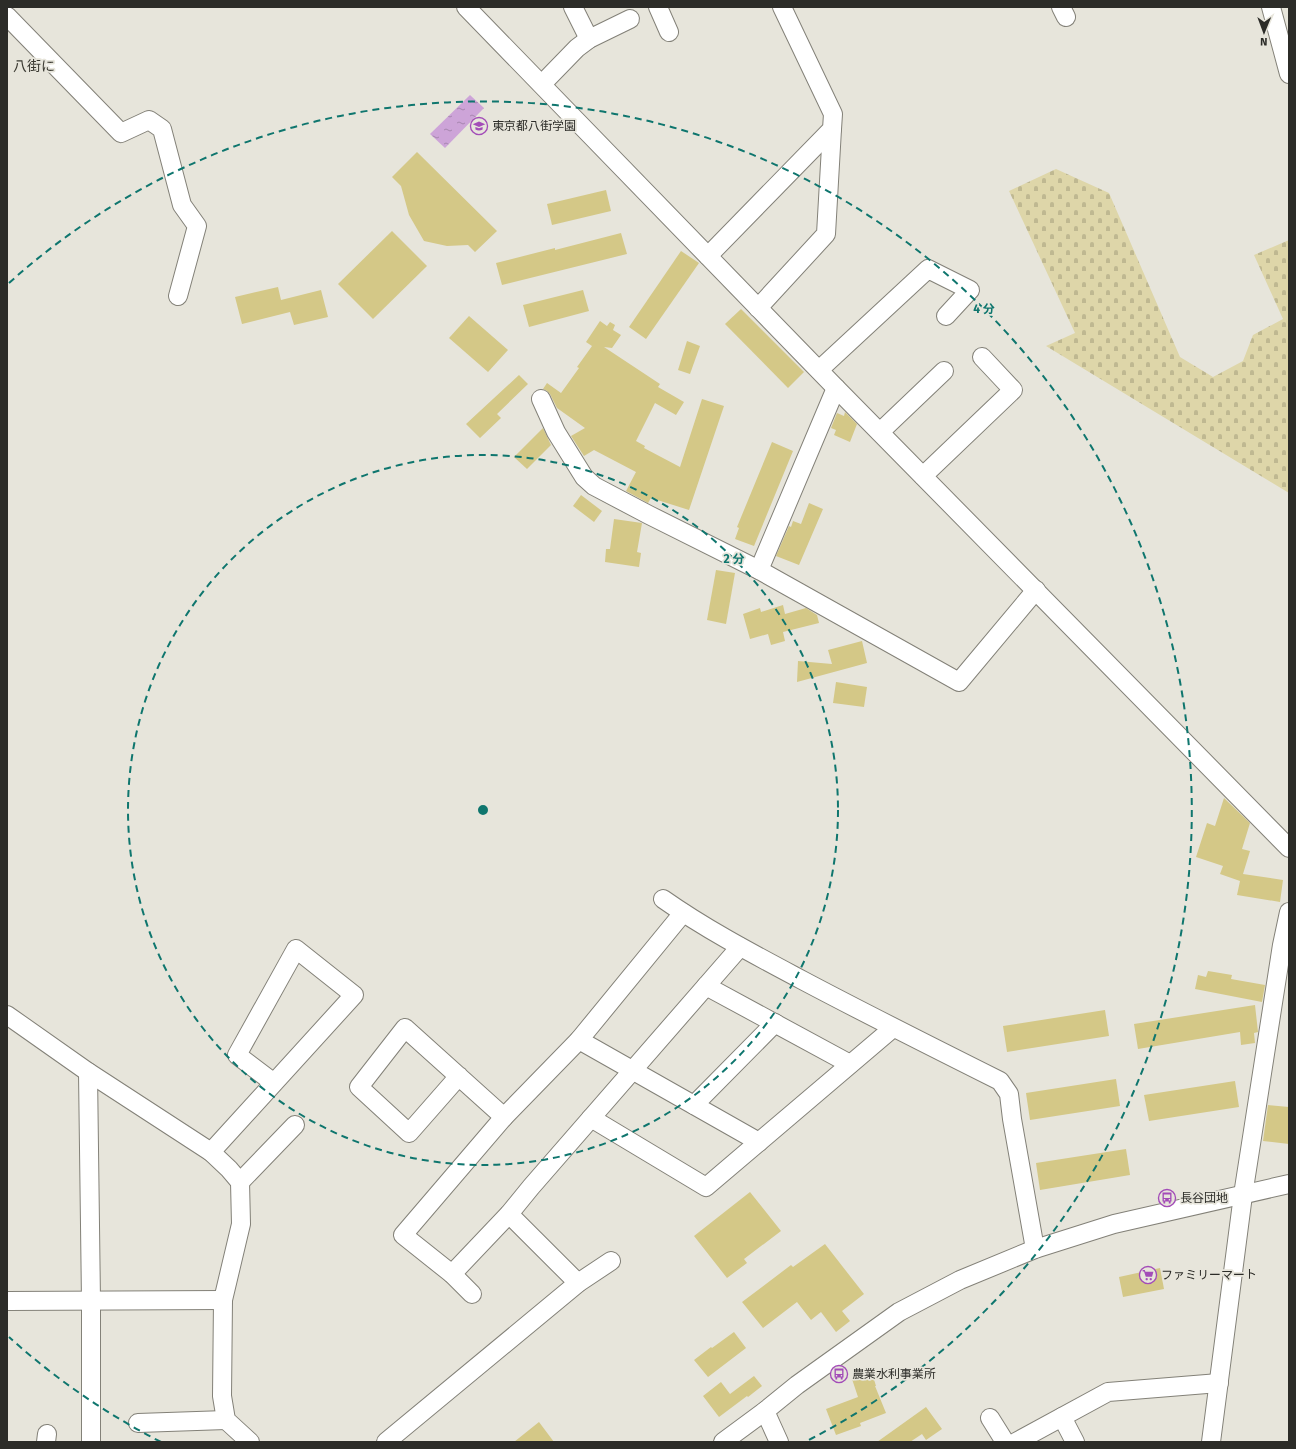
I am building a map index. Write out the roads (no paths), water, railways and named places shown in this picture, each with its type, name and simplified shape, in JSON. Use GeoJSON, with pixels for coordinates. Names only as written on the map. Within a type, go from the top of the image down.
{"type":"FeatureCollection","features":[{"type":"Feature","properties":{"kind":"street"},"geometry":{"type":"LineString","coordinates":[[466,7],[836,388],[1289,848]]}},
{"type":"Feature","properties":{"kind":"street"},"geometry":{"type":"LineString","coordinates":[[573,7],[589,39]]}},
{"type":"Feature","properties":{"kind":"street"},"geometry":{"type":"LineString","coordinates":[[658,7],[669,32]]}},
{"type":"Feature","properties":{"kind":"street"},"geometry":{"type":"LineString","coordinates":[[758,308],[826,234],[833,114],[782,7]]}},
{"type":"Feature","properties":{"kind":"street"},"geometry":{"type":"LineString","coordinates":[[1271,7],[1289,74]]}},
{"type":"Feature","properties":{"kind":"street"},"geometry":{"type":"LineString","coordinates":[[7,16],[121,133],[149,120],[162,129],[182,206],[197,226],[178,296]]}},
{"type":"Feature","properties":{"kind":"street"},"geometry":{"type":"LineString","coordinates":[[542,84],[577,48],[589,39],[630,18]]}},
{"type":"Feature","properties":{"kind":"street"},"geometry":{"type":"LineString","coordinates":[[708,256],[832,128]]}},
{"type":"Feature","properties":{"kind":"street"},"geometry":{"type":"LineString","coordinates":[[819,370],[928,269],[970,290],[946,316]]}},
{"type":"Feature","properties":{"kind":"street"},"geometry":{"type":"LineString","coordinates":[[923,476],[1013,390],[982,357]]}},
{"type":"Feature","properties":{"kind":"street"},"geometry":{"type":"LineString","coordinates":[[880,432],[944,372]]}},
{"type":"Feature","properties":{"kind":"street"},"geometry":{"type":"LineString","coordinates":[[759,570],[836,388]]}},
{"type":"Feature","properties":{"kind":"street"},"geometry":{"type":"LineString","coordinates":[[540,399],[556,432],[584,477],[594,486],[759,570],[959,682],[1036,590]]}},
{"type":"Feature","properties":{"kind":"street"},"geometry":{"type":"LineString","coordinates":[[663,899],[683,913],[740,947],[892,1028],[1000,1081],[1009,1094],[1035,1249]]}},
{"type":"Feature","properties":{"kind":"street"},"geometry":{"type":"LineString","coordinates":[[1211,1442],[1243,1194],[1281,952],[1289,912]]}},
{"type":"Feature","properties":{"kind":"street"},"geometry":{"type":"LineString","coordinates":[[472,1294],[452,1274],[403,1235],[504,1117],[579,1040],[683,913]]}},
{"type":"Feature","properties":{"kind":"street"},"geometry":{"type":"LineString","coordinates":[[452,1274],[509,1214],[740,947]]}},
{"type":"Feature","properties":{"kind":"street"},"geometry":{"type":"LineString","coordinates":[[211,1152],[274,1083],[354,995],[296,949],[237,1055],[274,1083]]}},
{"type":"Feature","properties":{"kind":"street"},"geometry":{"type":"LineString","coordinates":[[706,986],[850,1064]]}},
{"type":"Feature","properties":{"kind":"street"},"geometry":{"type":"LineString","coordinates":[[7,1015],[88,1072],[211,1152],[240,1182],[241,1224],[223,1300],[222,1396],[226,1420],[250,1442]]}},
{"type":"Feature","properties":{"kind":"street"},"geometry":{"type":"LineString","coordinates":[[694,1105],[775,1023]]}},
{"type":"Feature","properties":{"kind":"street"},"geometry":{"type":"LineString","coordinates":[[459,1076],[408,1132],[359,1087],[405,1028],[459,1076],[504,1117]]}},
{"type":"Feature","properties":{"kind":"street"},"geometry":{"type":"LineString","coordinates":[[591,1118],[706,1187],[892,1028]]}},
{"type":"Feature","properties":{"kind":"street"},"geometry":{"type":"LineString","coordinates":[[579,1040],[759,1142]]}},
{"type":"Feature","properties":{"kind":"street"},"geometry":{"type":"LineString","coordinates":[[88,1072],[91,1442]]}},
{"type":"Feature","properties":{"kind":"street"},"geometry":{"type":"LineString","coordinates":[[240,1182],[295,1125]]}},
{"type":"Feature","properties":{"kind":"street"},"geometry":{"type":"LineString","coordinates":[[723,1442],[797,1385],[899,1312],[960,1280],[1035,1249],[1114,1224],[1289,1184]]}},
{"type":"Feature","properties":{"kind":"street"},"geometry":{"type":"LineString","coordinates":[[509,1214],[578,1283]]}},
{"type":"Feature","properties":{"kind":"street"},"geometry":{"type":"LineString","coordinates":[[386,1442],[578,1283],[611,1261]]}},
{"type":"Feature","properties":{"kind":"street"},"geometry":{"type":"LineString","coordinates":[[7,1301],[223,1300]]}},
{"type":"Feature","properties":{"kind":"street"},"geometry":{"type":"LineString","coordinates":[[1016,1442],[1108,1392],[1219,1383]]}},
{"type":"Feature","properties":{"kind":"street"},"geometry":{"type":"LineString","coordinates":[[765,1411],[779,1442]]}},
{"type":"Feature","properties":{"kind":"street"},"geometry":{"type":"LineString","coordinates":[[1062,1417],[1075,1442]]}},
{"type":"Feature","properties":{"kind":"street"},"geometry":{"type":"LineString","coordinates":[[990,1418],[1005,1442]]}},
{"type":"Feature","properties":{"kind":"street"},"geometry":{"type":"LineString","coordinates":[[138,1423],[226,1420]]}},
{"type":"Feature","properties":{"kind":"water"},"geometry":{"type":"Polygon","coordinates":[[[470,95],[484,108],[445,148],[430,134],[470,95]]]}},
{"type":"Feature","properties":{"kind":"place","name":"東京都八街学園"},"geometry":{"type":"Point","coordinates":[479,126]}},
{"type":"Feature","properties":{"kind":"place","name":"長谷団地"},"geometry":{"type":"Point","coordinates":[1167,1198]}},
{"type":"Feature","properties":{"kind":"place","name":"ファミリーマート"},"geometry":{"type":"Point","coordinates":[1148,1275]}},
{"type":"Feature","properties":{"kind":"place","name":"農業水利事業所"},"geometry":{"type":"Point","coordinates":[839,1374]}},
{"type":"Feature","properties":{"kind":"district","name":"八街に"},"geometry":{"type":"Point","coordinates":[34,66]}}]}
